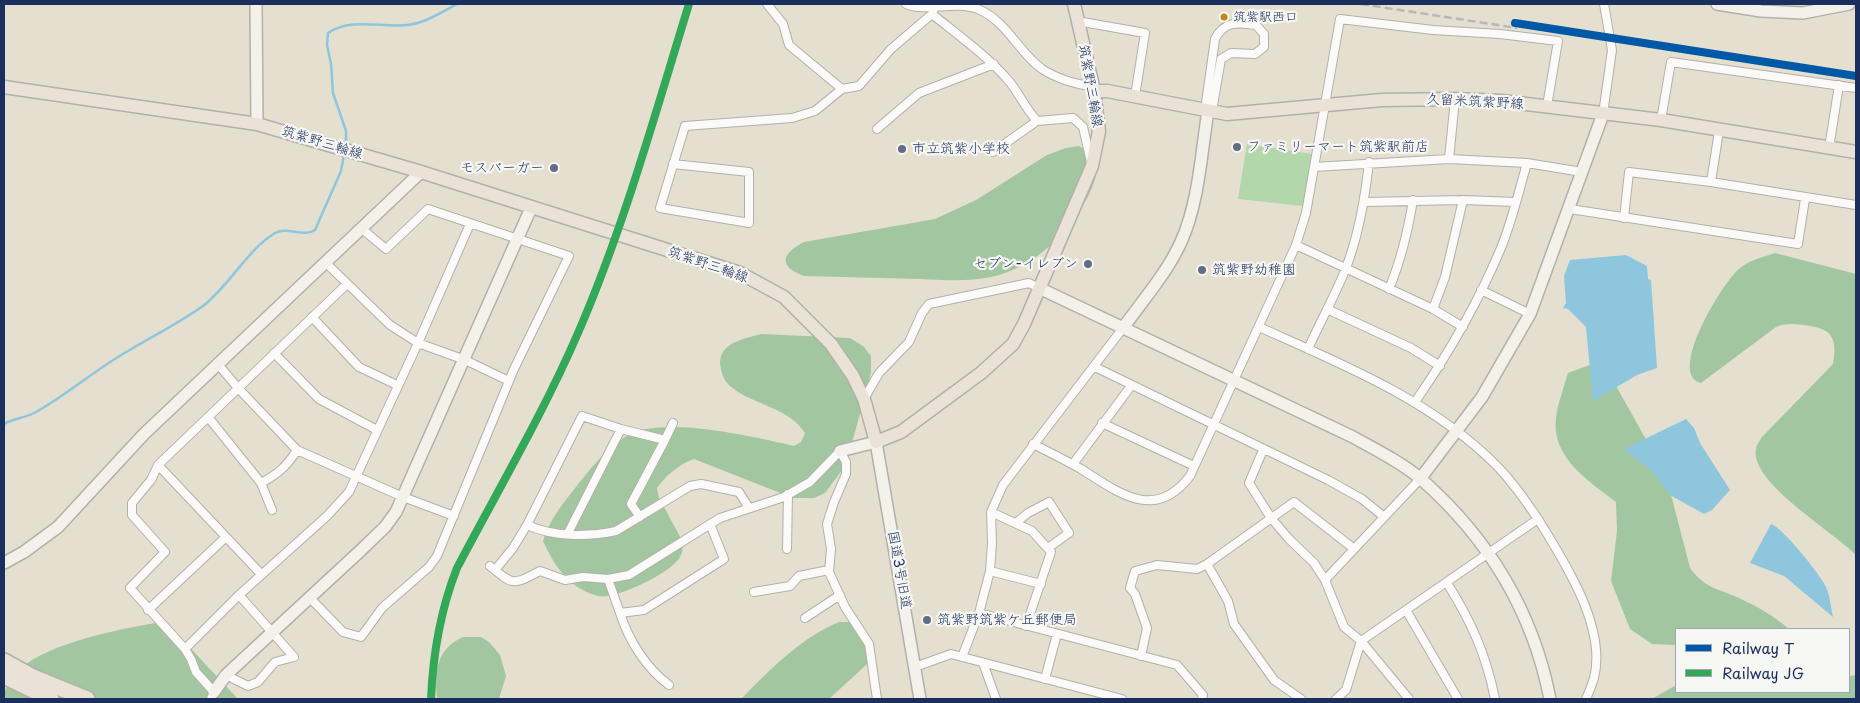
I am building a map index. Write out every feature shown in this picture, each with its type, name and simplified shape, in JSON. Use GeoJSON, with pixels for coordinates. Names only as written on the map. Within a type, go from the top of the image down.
{"type":"FeatureCollection","features":[{"type":"Feature","properties":{"kind":"highway"},"geometry":{"type":"LineString","coordinates":[[4,661],[33,678],[87,699]]}},
{"type":"Feature","properties":{"kind":"highway"},"geometry":{"type":"LineString","coordinates":[[4,676],[50,699]]}},
{"type":"Feature","properties":{"kind":"main road","name":"筑紫野三輪線"},"geometry":{"type":"LineString","coordinates":[[4,87],[257,124],[421,172],[740,273],[784,297],[831,344],[853,376],[864,399],[876,442],[901,432],[998,359],[1013,344],[1020,331],[1092,166],[1099,131],[1093,89],[1074,4]]}},
{"type":"Feature","properties":{"kind":"main road","name":"久留米筑紫野線"},"geometry":{"type":"LineString","coordinates":[[1093,89],[1107,90],[1227,114],[1382,100],[1455,99],[1547,106],[1661,120],[1856,152]]}},
{"type":"Feature","properties":{"kind":"street"},"geometry":{"type":"LineString","coordinates":[[256,4],[257,124]]}},
{"type":"Feature","properties":{"kind":"street"},"geometry":{"type":"LineString","coordinates":[[768,4],[783,24],[789,45],[842,89]]}},
{"type":"Feature","properties":{"kind":"street"},"geometry":{"type":"LineString","coordinates":[[906,4],[935,6],[958,4],[978,9],[999,22],[1043,69],[1093,89]]}},
{"type":"Feature","properties":{"kind":"street"},"geometry":{"type":"LineString","coordinates":[[1325,580],[1383,516],[1420,479],[1457,432],[1482,398],[1530,314],[1570,209],[1603,114],[1612,50],[1604,4]]}},
{"type":"Feature","properties":{"kind":"street"},"geometry":{"type":"LineString","coordinates":[[1717,4],[1789,8],[1803,13],[1849,4]]}},
{"type":"Feature","properties":{"kind":"street"},"geometry":{"type":"LineString","coordinates":[[673,164],[749,172],[749,223],[660,208],[673,164],[685,126],[792,118],[815,111],[842,89],[859,86],[891,49],[932,14],[935,6]]}},
{"type":"Feature","properties":{"kind":"street"},"geometry":{"type":"LineString","coordinates":[[932,14],[994,64],[1010,82],[1023,106],[1037,121]]}},
{"type":"Feature","properties":{"kind":"street"},"geometry":{"type":"LineString","coordinates":[[1033,444],[1073,464],[1123,495],[1154,501],[1170,496],[1190,476],[1296,245],[1306,213],[1340,19],[1433,30],[1500,34],[1558,41],[1547,106]]}},
{"type":"Feature","properties":{"kind":"street"},"geometry":{"type":"LineString","coordinates":[[1077,21],[1145,33],[1135,96]]}},
{"type":"Feature","properties":{"kind":"street"},"geometry":{"type":"LineString","coordinates":[[962,657],[979,613],[990,571],[992,543],[991,512],[1004,485],[1033,444],[1095,367],[1164,272],[1181,242],[1193,206],[1208,111],[1215,39],[1222,28],[1233,23],[1256,25],[1266,39],[1264,47],[1255,54],[1231,53],[1221,59],[1208,111]]}},
{"type":"Feature","properties":{"kind":"street"},"geometry":{"type":"LineString","coordinates":[[1661,120],[1671,62],[1856,88]]}},
{"type":"Feature","properties":{"kind":"street"},"geometry":{"type":"LineString","coordinates":[[877,129],[918,93],[994,64]]}},
{"type":"Feature","properties":{"kind":"street"},"geometry":{"type":"LineString","coordinates":[[1829,148],[1839,85]]}},
{"type":"Feature","properties":{"kind":"street"},"geometry":{"type":"LineString","coordinates":[[1449,159],[1455,99]]}},
{"type":"Feature","properties":{"kind":"street"},"geometry":{"type":"LineString","coordinates":[[993,152],[1037,121],[1072,118],[1083,127],[1092,166]]}},
{"type":"Feature","properties":{"kind":"street"},"geometry":{"type":"LineString","coordinates":[[1711,182],[1719,131]]}},
{"type":"Feature","properties":{"kind":"street"},"geometry":{"type":"LineString","coordinates":[[1314,167],[1369,162],[1449,159],[1527,163],[1582,172]]}},
{"type":"Feature","properties":{"kind":"street"},"geometry":{"type":"LineString","coordinates":[[1308,349],[1346,269],[1365,202],[1369,162]]}},
{"type":"Feature","properties":{"kind":"street"},"geometry":{"type":"LineString","coordinates":[[1415,402],[1464,327],[1482,290],[1501,247],[1527,163]]}},
{"type":"Feature","properties":{"kind":"street"},"geometry":{"type":"LineString","coordinates":[[4,563],[24,552],[58,528],[144,434],[421,172]]}},
{"type":"Feature","properties":{"kind":"street"},"geometry":{"type":"LineString","coordinates":[[1624,218],[1629,172],[1711,182],[1805,199],[1856,205]]}},
{"type":"Feature","properties":{"kind":"street"},"geometry":{"type":"LineString","coordinates":[[1570,209],[1798,244],[1805,199]]}},
{"type":"Feature","properties":{"kind":"street"},"geometry":{"type":"LineString","coordinates":[[1365,202],[1413,200],[1516,202]]}},
{"type":"Feature","properties":{"kind":"street"},"geometry":{"type":"LineString","coordinates":[[1389,289],[1408,231],[1413,200]]}},
{"type":"Feature","properties":{"kind":"street"},"geometry":{"type":"LineString","coordinates":[[1433,309],[1448,267],[1463,200]]}},
{"type":"Feature","properties":{"kind":"street"},"geometry":{"type":"LineString","coordinates":[[347,284],[158,465],[150,480],[132,504],[132,515],[165,552],[130,588],[185,649],[191,658],[196,672],[213,696],[226,675],[384,527],[396,512],[531,208]]}},
{"type":"Feature","properties":{"kind":"street"},"geometry":{"type":"LineString","coordinates":[[309,597],[343,632],[361,637],[382,608],[429,567],[437,556],[454,516],[508,381],[569,256],[428,209],[386,249],[362,229]]}},
{"type":"Feature","properties":{"kind":"street"},"geometry":{"type":"LineString","coordinates":[[185,649],[261,574],[327,516],[349,492],[358,476],[470,224]]}},
{"type":"Feature","properties":{"kind":"street"},"geometry":{"type":"LineString","coordinates":[[1296,245],[1433,309],[1464,327]]}},
{"type":"Feature","properties":{"kind":"street"},"geometry":{"type":"LineString","coordinates":[[326,263],[390,325],[418,343],[464,360],[508,381]]}},
{"type":"Feature","properties":{"kind":"street"},"geometry":{"type":"LineString","coordinates":[[864,399],[879,373],[909,342],[922,313],[929,304],[1029,283],[1353,437],[1391,458],[1420,479],[1455,512],[1490,554],[1510,587],[1535,640],[1544,668],[1550,699]]}},
{"type":"Feature","properties":{"kind":"street"},"geometry":{"type":"LineString","coordinates":[[1482,290],[1530,314]]}},
{"type":"Feature","properties":{"kind":"street"},"geometry":{"type":"LineString","coordinates":[[1327,309],[1411,348],[1440,366]]}},
{"type":"Feature","properties":{"kind":"street"},"geometry":{"type":"LineString","coordinates":[[312,317],[359,367],[397,385]]}},
{"type":"Feature","properties":{"kind":"street"},"geometry":{"type":"LineString","coordinates":[[1259,328],[1308,349],[1415,402],[1457,432],[1496,465],[1538,518],[1578,591],[1594,638],[1594,677],[1586,699]]}},
{"type":"Feature","properties":{"kind":"street"},"geometry":{"type":"LineString","coordinates":[[274,353],[319,399],[377,430]]}},
{"type":"Feature","properties":{"kind":"street"},"geometry":{"type":"LineString","coordinates":[[217,363],[297,450],[403,497],[454,516]]}},
{"type":"Feature","properties":{"kind":"street"},"geometry":{"type":"LineString","coordinates":[[1095,367],[1328,480],[1362,499],[1383,516]]}},
{"type":"Feature","properties":{"kind":"street"},"geometry":{"type":"LineString","coordinates":[[1073,464],[1131,386]]}},
{"type":"Feature","properties":{"kind":"street"},"geometry":{"type":"LineString","coordinates":[[664,440],[621,429],[582,416],[527,525],[513,548],[492,568],[508,580],[518,582],[540,571],[564,580],[582,577],[608,579],[629,575],[720,518],[788,494],[810,482],[840,451],[876,442]]}},
{"type":"Feature","properties":{"kind":"street"},"geometry":{"type":"LineString","coordinates":[[208,417],[261,482],[272,510]]}},
{"type":"Feature","properties":{"kind":"street"},"geometry":{"type":"LineString","coordinates":[[640,517],[631,504],[673,423]]}},
{"type":"Feature","properties":{"kind":"street"},"geometry":{"type":"LineString","coordinates":[[1102,423],[1194,466]]}},
{"type":"Feature","properties":{"kind":"street"},"geometry":{"type":"LineString","coordinates":[[568,533],[621,429]]}},
{"type":"Feature","properties":{"kind":"street","name":"国道3号旧道"},"geometry":{"type":"LineString","coordinates":[[876,442],[920,699]]}},
{"type":"Feature","properties":{"kind":"street"},"geometry":{"type":"LineString","coordinates":[[261,482],[276,475],[287,466],[297,450]]}},
{"type":"Feature","properties":{"kind":"street"},"geometry":{"type":"LineString","coordinates":[[1263,450],[1249,483],[1271,518],[1314,563],[1325,580],[1344,627],[1362,641],[1409,699]]}},
{"type":"Feature","properties":{"kind":"street"},"geometry":{"type":"LineString","coordinates":[[840,451],[846,462],[846,474],[827,524],[831,549],[829,570],[840,595],[869,644],[877,699]]}},
{"type":"Feature","properties":{"kind":"street"},"geometry":{"type":"LineString","coordinates":[[158,465],[261,574]]}},
{"type":"Feature","properties":{"kind":"street"},"geometry":{"type":"LineString","coordinates":[[527,525],[542,532],[604,534],[616,531],[690,486],[701,484],[739,492],[749,508]]}},
{"type":"Feature","properties":{"kind":"street"},"geometry":{"type":"LineString","coordinates":[[787,549],[788,494]]}},
{"type":"Feature","properties":{"kind":"street"},"geometry":{"type":"LineString","coordinates":[[1017,522],[1028,513],[1049,502],[1069,533],[1048,548]]}},
{"type":"Feature","properties":{"kind":"street"},"geometry":{"type":"LineString","coordinates":[[1141,656],[1147,628],[1136,594],[1130,588],[1135,571],[1157,565],[1198,568],[1294,502],[1353,548]]}},
{"type":"Feature","properties":{"kind":"street"},"geometry":{"type":"LineString","coordinates":[[991,512],[1017,522],[1032,531],[1051,552],[1026,626]]}},
{"type":"Feature","properties":{"kind":"street"},"geometry":{"type":"LineString","coordinates":[[1336,699],[1346,690],[1362,641],[1490,554],[1538,518]]}},
{"type":"Feature","properties":{"kind":"street"},"geometry":{"type":"LineString","coordinates":[[620,613],[644,610],[724,559],[710,524]]}},
{"type":"Feature","properties":{"kind":"street"},"geometry":{"type":"LineString","coordinates":[[148,610],[226,537]]}},
{"type":"Feature","properties":{"kind":"street"},"geometry":{"type":"LineString","coordinates":[[1206,564],[1228,601],[1234,624],[1274,680],[1301,699]]}},
{"type":"Feature","properties":{"kind":"street"},"geometry":{"type":"LineString","coordinates":[[754,592],[790,586],[799,576],[829,570]]}},
{"type":"Feature","properties":{"kind":"street"},"geometry":{"type":"LineString","coordinates":[[990,571],[1040,584]]}},
{"type":"Feature","properties":{"kind":"street"},"geometry":{"type":"LineString","coordinates":[[608,579],[626,630],[653,673],[669,685]]}},
{"type":"Feature","properties":{"kind":"street"},"geometry":{"type":"LineString","coordinates":[[1447,583],[1476,633],[1489,672],[1494,699]]}},
{"type":"Feature","properties":{"kind":"street"},"geometry":{"type":"LineString","coordinates":[[226,675],[248,686],[258,682],[275,662],[294,657],[239,595]]}},
{"type":"Feature","properties":{"kind":"street"},"geometry":{"type":"LineString","coordinates":[[805,618],[840,595]]}},
{"type":"Feature","properties":{"kind":"street"},"geometry":{"type":"LineString","coordinates":[[1406,610],[1458,699]]}},
{"type":"Feature","properties":{"kind":"street"},"geometry":{"type":"LineString","coordinates":[[979,613],[1177,665],[1203,695],[1202,699]]}},
{"type":"Feature","properties":{"kind":"street"},"geometry":{"type":"LineString","coordinates":[[1044,679],[1057,634]]}},
{"type":"Feature","properties":{"kind":"street"},"geometry":{"type":"LineString","coordinates":[[915,667],[951,654],[1122,699]]}},
{"type":"Feature","properties":{"kind":"street"},"geometry":{"type":"LineString","coordinates":[[983,663],[996,699]]}},
{"type":"Feature","properties":{"kind":"green space"},"geometry":{"type":"Polygon","coordinates":[[[1247,144],[1312,154],[1303,206],[1238,199],[1247,144]]]}},
{"type":"Feature","properties":{"kind":"green space"},"geometry":{"type":"Polygon","coordinates":[[[1079,146],[1091,155],[1096,165],[1094,183],[1083,205],[1063,233],[1051,245],[1023,265],[1007,272],[982,279],[964,280],[804,276],[790,268],[787,264],[787,255],[796,246],[804,242],[935,219],[976,200],[1047,155],[1066,148],[1079,146]]]}},
{"type":"Feature","properties":{"kind":"green space"},"geometry":{"type":"Polygon","coordinates":[[[1775,253],[1856,274],[1856,555],[1779,491],[1757,462],[1756,448],[1761,438],[1833,364],[1834,347],[1830,335],[1826,331],[1813,326],[1786,324],[1776,327],[1701,383],[1692,376],[1690,363],[1693,347],[1701,327],[1722,290],[1732,276],[1744,265],[1775,253]]]}},
{"type":"Feature","properties":{"kind":"green space"},"geometry":{"type":"Polygon","coordinates":[[[761,334],[850,338],[863,346],[871,356],[871,373],[846,465],[825,493],[814,498],[793,498],[694,459],[674,471],[657,488],[659,498],[683,542],[682,552],[678,560],[653,579],[617,594],[598,596],[579,588],[558,568],[543,541],[554,517],[563,504],[595,464],[618,441],[640,430],[660,427],[683,427],[732,433],[794,446],[801,442],[805,433],[790,417],[739,392],[728,384],[723,376],[720,361],[726,348],[738,341],[761,334]]]}},
{"type":"Feature","properties":{"kind":"green space"},"geometry":{"type":"Polygon","coordinates":[[[1595,363],[1611,377],[1666,475],[1690,568],[1696,575],[1718,590],[1759,608],[1788,628],[1675,628],[1675,645],[1652,644],[1630,629],[1611,581],[1617,531],[1616,502],[1574,467],[1559,445],[1556,432],[1556,418],[1568,373],[1595,363]]]}},
{"type":"Feature","properties":{"kind":"green space"},"geometry":{"type":"Polygon","coordinates":[[[165,621],[238,699],[4,699],[10,681],[24,666],[45,653],[97,635],[165,621]]]}},
{"type":"Feature","properties":{"kind":"green space"},"geometry":{"type":"Polygon","coordinates":[[[839,622],[855,622],[873,654],[866,665],[829,699],[741,699],[798,646],[839,622]]]}},
{"type":"Feature","properties":{"kind":"green space"},"geometry":{"type":"Polygon","coordinates":[[[463,637],[481,637],[489,642],[500,655],[506,676],[499,699],[437,699],[437,671],[442,655],[454,642],[463,637]]]}},
{"type":"Feature","properties":{"kind":"green space"},"geometry":{"type":"Polygon","coordinates":[[[1856,675],[1856,699],[1652,699],[1675,686],[1675,693],[1850,693],[1850,676],[1856,675]]]}},
{"type":"Feature","properties":{"kind":"water"},"geometry":{"type":"Polygon","coordinates":[[[1626,255],[1647,266],[1648,279],[1651,280],[1657,368],[1637,375],[1593,401],[1586,327],[1568,309],[1563,308],[1566,303],[1564,276],[1570,260],[1626,255]]]}},
{"type":"Feature","properties":{"kind":"water"},"geometry":{"type":"Polygon","coordinates":[[[1686,419],[1694,428],[1700,443],[1730,490],[1712,510],[1704,514],[1670,495],[1654,473],[1624,449],[1686,419]]]}},
{"type":"Feature","properties":{"kind":"water"},"geometry":{"type":"Polygon","coordinates":[[[1771,524],[1784,533],[1823,581],[1833,617],[1784,576],[1750,563],[1771,524]]]}},
{"type":"Feature","properties":{"kind":"waterway"},"geometry":{"type":"LineString","coordinates":[[346,147],[346,131],[333,93],[331,64],[327,45],[328,33],[347,25],[398,26],[414,24],[433,17],[457,4]]}},
{"type":"Feature","properties":{"kind":"waterway"},"geometry":{"type":"LineString","coordinates":[[4,424],[36,412],[116,358],[203,306],[256,248],[275,233],[280,231],[306,233],[315,230],[341,171],[344,155]]}},
{"type":"Feature","properties":{"kind":"railway"},"geometry":{"type":"LineString","coordinates":[[1361,4],[1517,28]]}},
{"type":"Feature","properties":{"kind":"rail line","name":"JG"},"geometry":{"type":"LineString","coordinates":[[431,699],[438,632],[451,584],[457,568],[550,393],[595,293],[638,170],[689,4]]}},
{"type":"Feature","properties":{"kind":"rail line","name":"T"},"geometry":{"type":"LineString","coordinates":[[1515,23],[1856,76]]}},
{"type":"Feature","properties":{"kind":"place","name":"筑紫駅西口"},"geometry":{"type":"Point","coordinates":[1224,17]}},
{"type":"Feature","properties":{"kind":"place","name":"ファミリーマート筑紫駅前店"},"geometry":{"type":"Point","coordinates":[1237,147]}},
{"type":"Feature","properties":{"kind":"place","name":"市立筑紫小学校"},"geometry":{"type":"Point","coordinates":[902,149]}},
{"type":"Feature","properties":{"kind":"place","name":"モスバーガー"},"geometry":{"type":"Point","coordinates":[554,168]}},
{"type":"Feature","properties":{"kind":"place","name":"セブン-イレブン"},"geometry":{"type":"Point","coordinates":[1088,264]}},
{"type":"Feature","properties":{"kind":"place","name":"筑紫野幼稚園"},"geometry":{"type":"Point","coordinates":[1202,270]}},
{"type":"Feature","properties":{"kind":"place","name":"筑紫野筑紫ケ丘郵便局"},"geometry":{"type":"Point","coordinates":[927,620]}}]}
